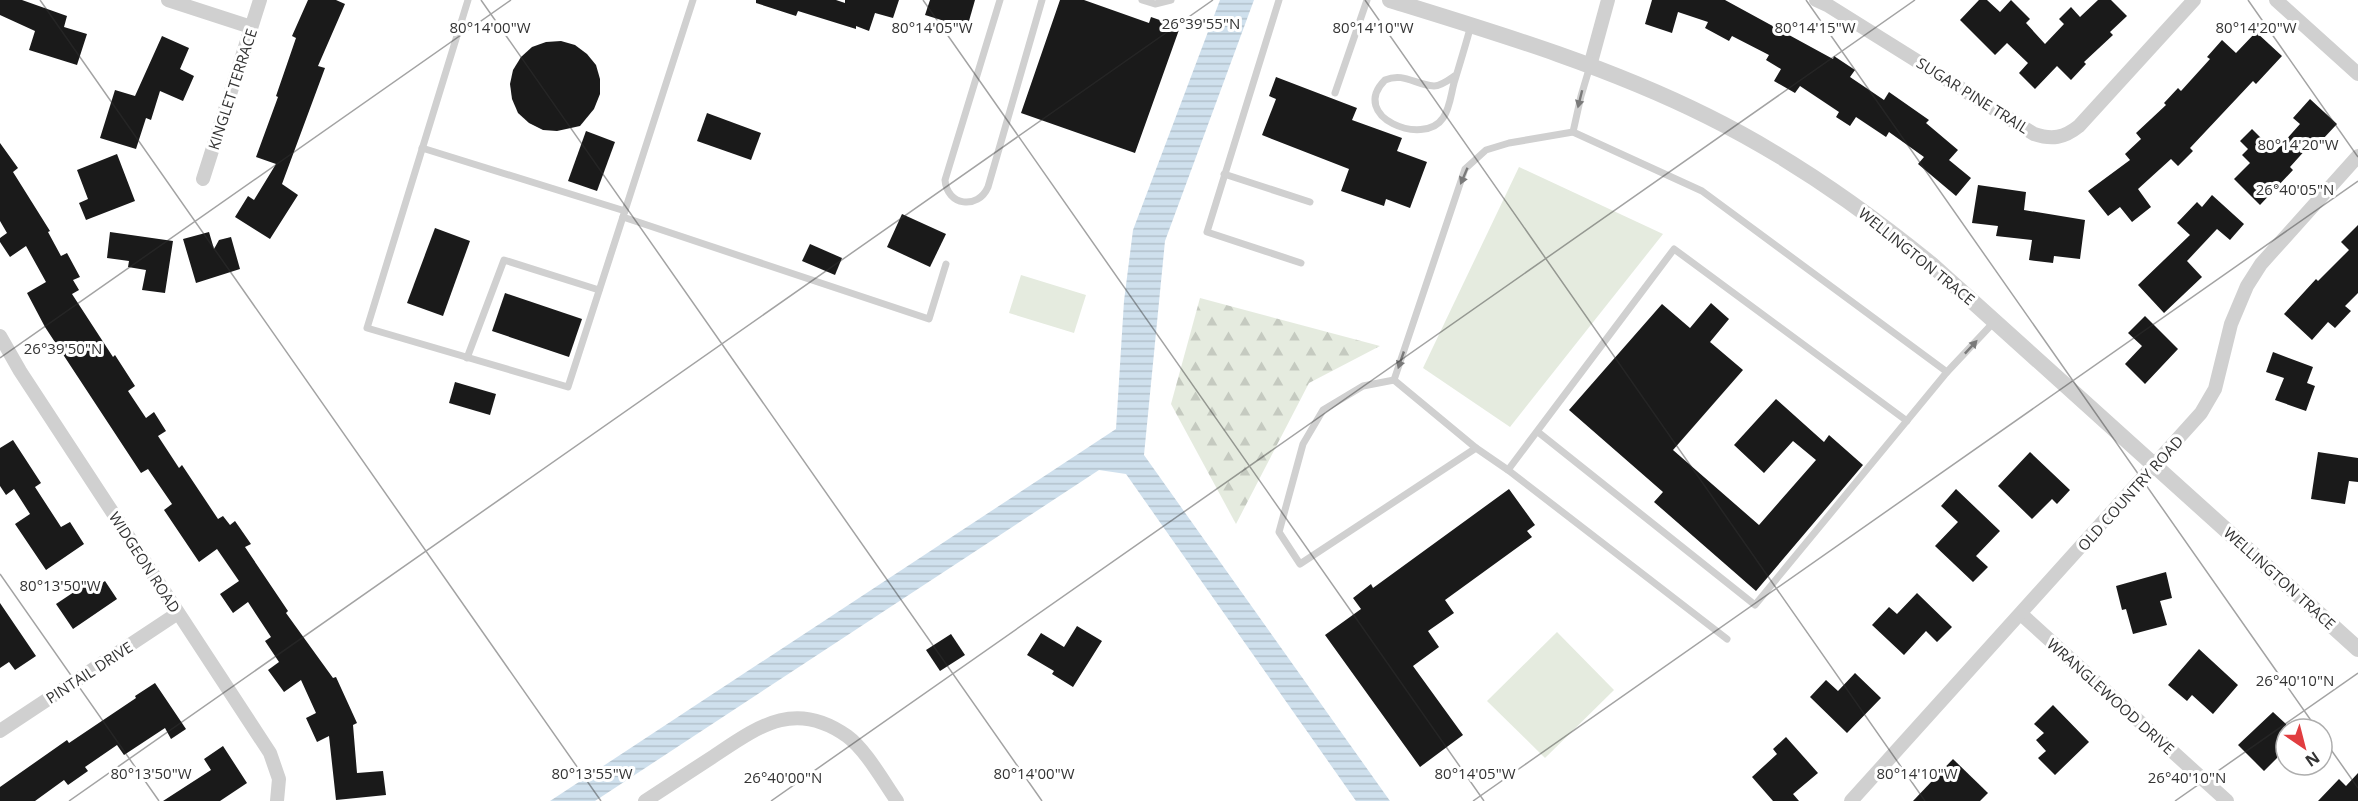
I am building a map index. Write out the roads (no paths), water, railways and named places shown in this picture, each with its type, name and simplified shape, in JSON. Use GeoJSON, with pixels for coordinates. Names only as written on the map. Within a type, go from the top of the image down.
{"type":"FeatureCollection","features":[{"type":"Feature","properties":{"kind":"street"},"geometry":{"type":"LineString","coordinates":[[168,0],[251,27]]}},
{"type":"Feature","properties":{"kind":"street","name":"KINGLET TERRACE"},"geometry":{"type":"LineString","coordinates":[[203,179],[260,0]]}},
{"type":"Feature","properties":{"kind":"street","name":"WELLINGTON TRACE"},"geometry":{"type":"LineString","coordinates":[[1390,0],[1590,66],[1708,116],[1824,183],[1879,222],[1922,257],[2358,649]]}},
{"type":"Feature","properties":{"kind":"street"},"geometry":{"type":"LineString","coordinates":[[1590,66],[1608,0]]}},
{"type":"Feature","properties":{"kind":"street","name":"SUGAR PINE TRAIL"},"geometry":{"type":"LineString","coordinates":[[1816,0],[1830,3],[2034,134],[2046,138],[2058,138],[2069,134],[2079,126],[2193,0]]}},
{"type":"Feature","properties":{"kind":"street"},"geometry":{"type":"LineString","coordinates":[[2276,0],[2358,74]]}},
{"type":"Feature","properties":{"kind":"street","name":"OLD COUNTRY ROAD"},"geometry":{"type":"LineString","coordinates":[[1851,801],[2201,413],[2209,402],[2219,376],[2235,311],[2247,286],[2261,264],[2358,156]]}},
{"type":"Feature","properties":{"kind":"street","name":"WIDGEON ROAD"},"geometry":{"type":"LineString","coordinates":[[0,336],[20,371],[270,753],[278,772],[278,796]]}},
{"type":"Feature","properties":{"kind":"street","name":"PINTAIL DRIVE"},"geometry":{"type":"LineString","coordinates":[[0,731],[178,613]]}},
{"type":"Feature","properties":{"kind":"street","name":"WRANGLEWOOD DRIVE"},"geometry":{"type":"LineString","coordinates":[[2021,614],[2227,801]]}},
{"type":"Feature","properties":{"kind":"street"},"geometry":{"type":"LineString","coordinates":[[645,801],[756,729],[787,719],[801,718],[828,725],[848,736],[897,801]]}},
{"type":"Feature","properties":{"kind":"lane"},"geometry":{"type":"LineString","coordinates":[[468,0],[367,328],[568,387],[693,0]]}},
{"type":"Feature","properties":{"kind":"lane"},"geometry":{"type":"LineString","coordinates":[[1000,0],[945,180],[949,194],[960,202],[974,202],[985,193],[988,187],[1042,0]]}},
{"type":"Feature","properties":{"kind":"lane"},"geometry":{"type":"LineString","coordinates":[[1142,0],[1155,4],[1171,0]]}},
{"type":"Feature","properties":{"kind":"lane"},"geometry":{"type":"LineString","coordinates":[[1279,0],[1206,232],[1301,263]]}},
{"type":"Feature","properties":{"kind":"lane"},"geometry":{"type":"LineString","coordinates":[[1335,93],[1367,0]]}},
{"type":"Feature","properties":{"kind":"lane"},"geometry":{"type":"LineString","coordinates":[[1456,75],[1434,86],[1400,76],[1385,80],[1375,93],[1376,109],[1387,121],[1415,130],[1431,128],[1444,117],[1471,25]]}},
{"type":"Feature","properties":{"kind":"lane"},"geometry":{"type":"LineString","coordinates":[[1573,132],[1590,66]]}},
{"type":"Feature","properties":{"kind":"lane"},"geometry":{"type":"LineString","coordinates":[[1394,380],[1465,169],[1486,150],[1509,143],[1573,132],[1702,191],[1947,372]]}},
{"type":"Feature","properties":{"kind":"lane"},"geometry":{"type":"LineString","coordinates":[[422,148],[624,214],[929,319],[946,264]]}},
{"type":"Feature","properties":{"kind":"lane"},"geometry":{"type":"LineString","coordinates":[[1224,174],[1310,202]]}},
{"type":"Feature","properties":{"kind":"lane"},"geometry":{"type":"LineString","coordinates":[[1508,470],[1674,249],[1907,421]]}},
{"type":"Feature","properties":{"kind":"lane"},"geometry":{"type":"LineString","coordinates":[[467,357],[504,261],[599,290]]}},
{"type":"Feature","properties":{"kind":"lane"},"geometry":{"type":"LineString","coordinates":[[1538,432],[1755,605],[1947,372],[1995,321]]}},
{"type":"Feature","properties":{"kind":"lane"},"geometry":{"type":"LineString","coordinates":[[1394,380],[1476,448],[1508,470],[1726,639]]}},
{"type":"Feature","properties":{"kind":"lane"},"geometry":{"type":"LineString","coordinates":[[1394,380],[1363,386],[1323,410],[1303,444],[1279,532],[1300,564],[1476,448]]}},
{"type":"Feature","properties":{"kind":"water"},"geometry":{"type":"Polygon","coordinates":[[[1220,0],[1254,0],[1165,241],[1144,455],[1390,801],[1356,801],[1126,474],[1099,470],[595,801],[550,801],[1116,429],[1124,301],[1133,230],[1220,0]]]}}]}
